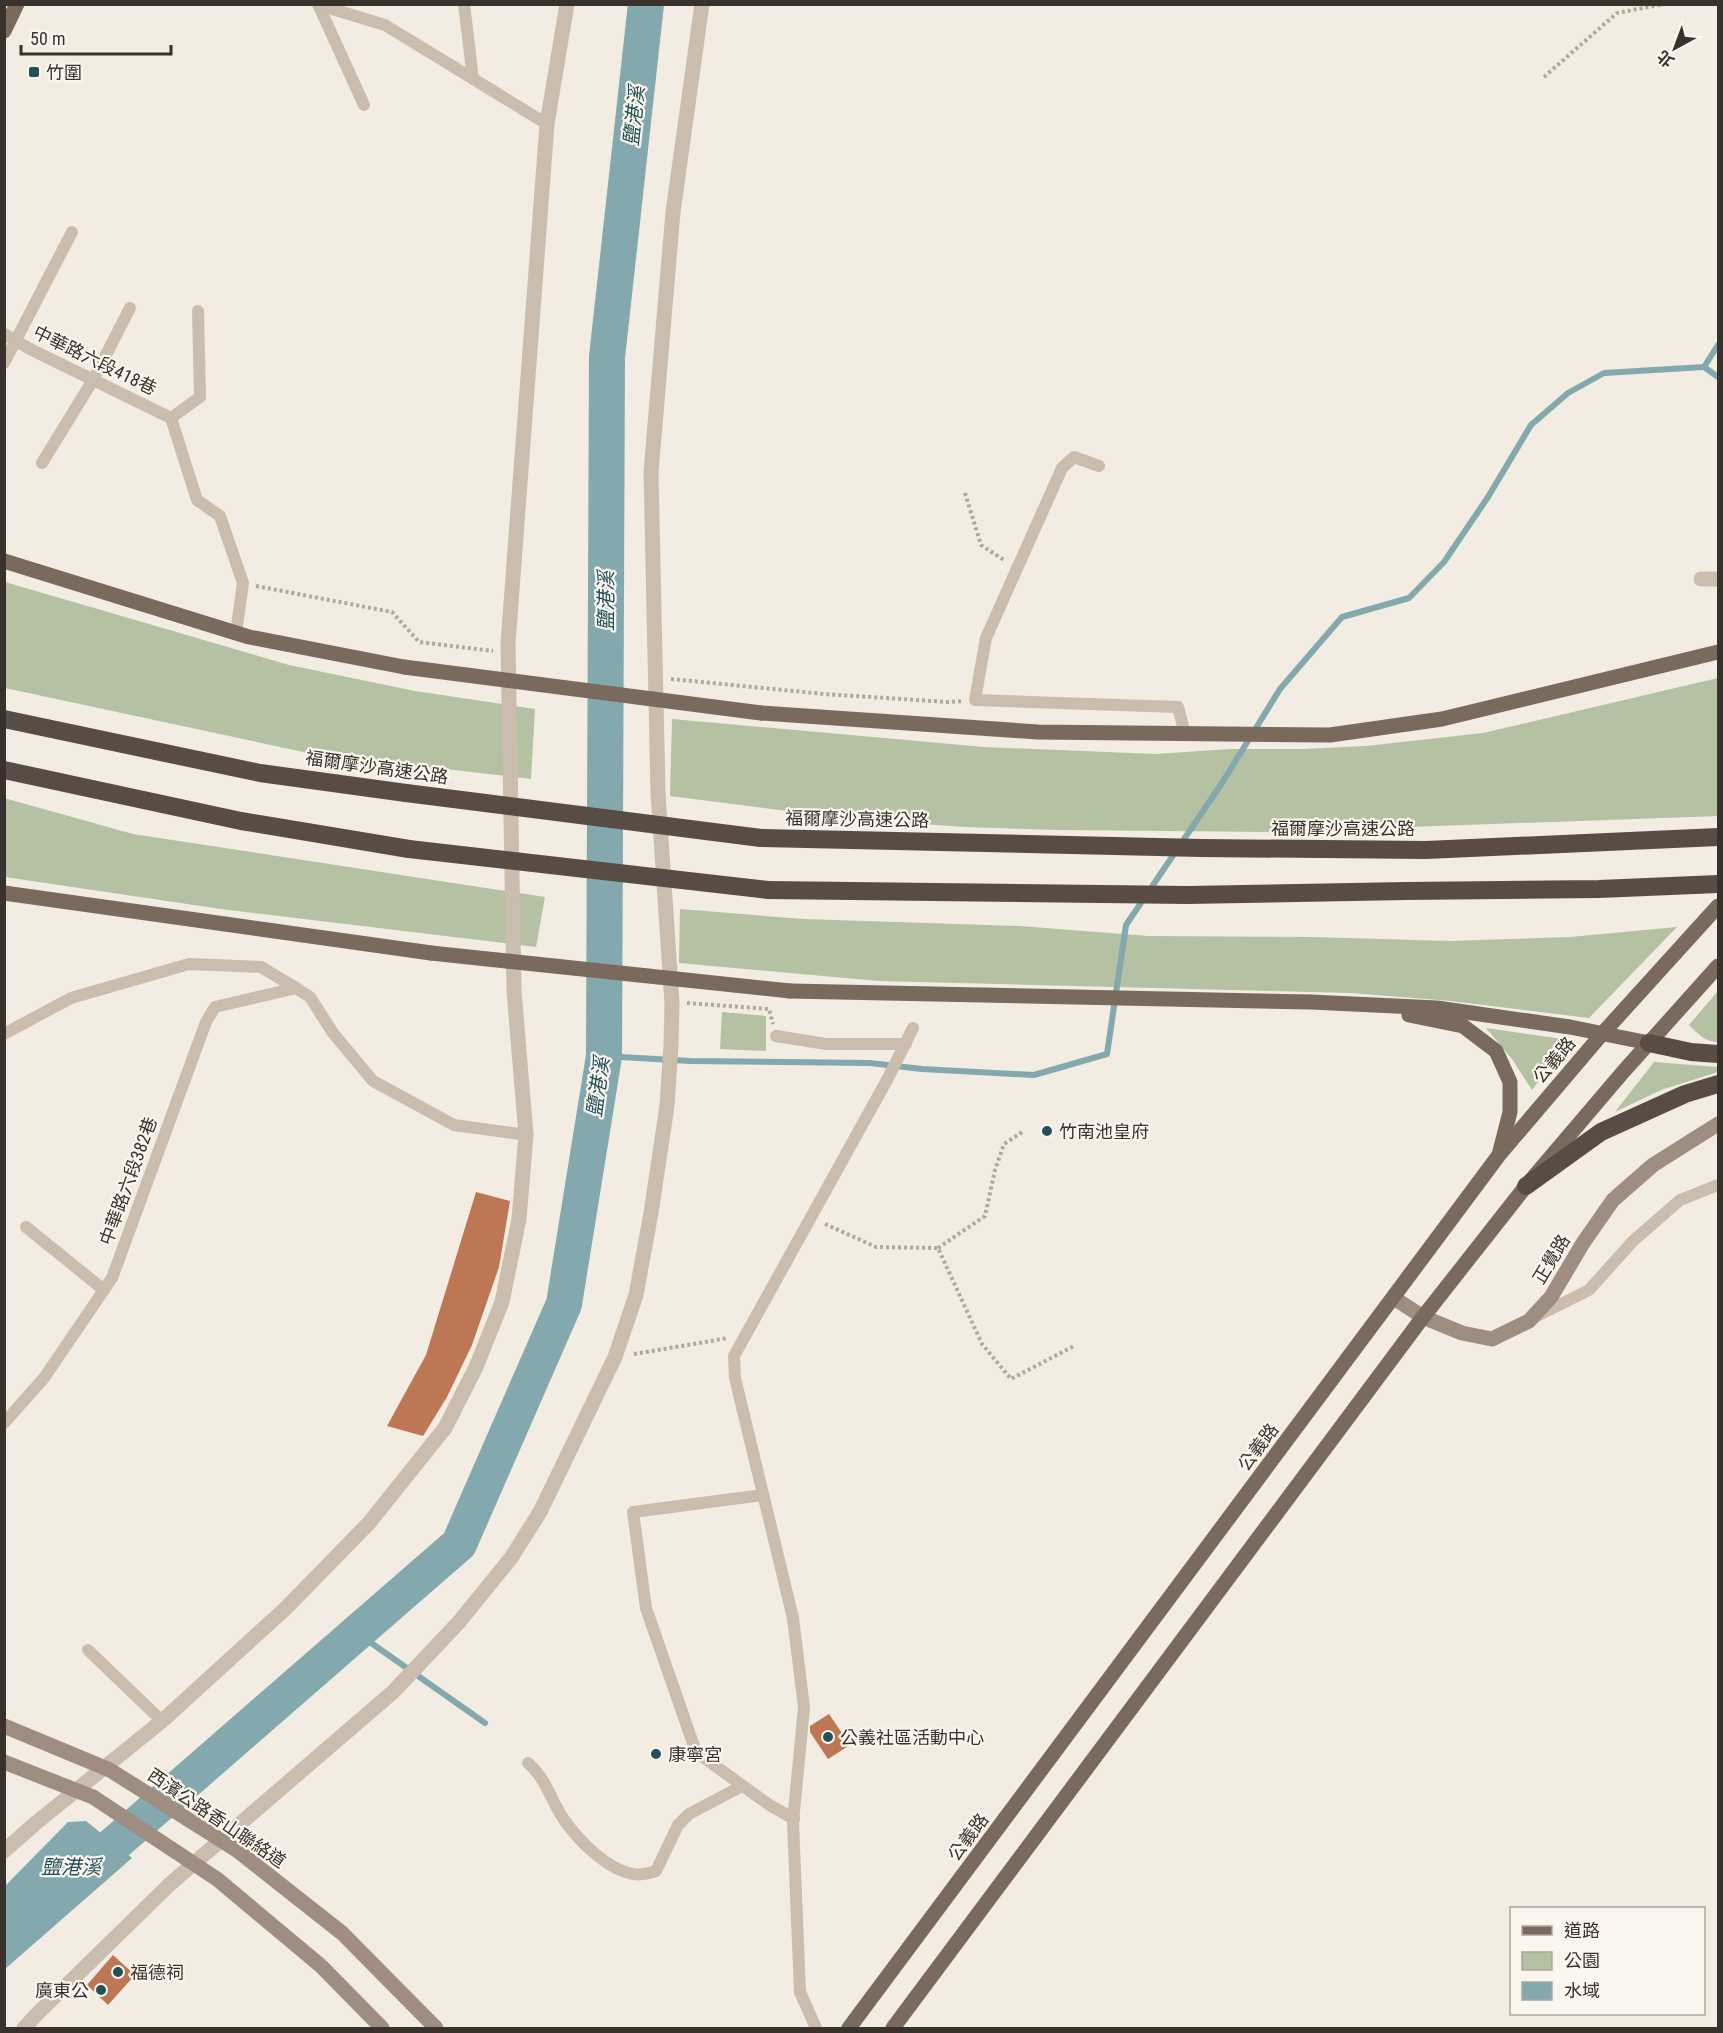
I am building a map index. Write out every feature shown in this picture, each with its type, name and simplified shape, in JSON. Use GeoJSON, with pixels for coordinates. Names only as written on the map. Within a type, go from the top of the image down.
{"type":"FeatureCollection","features":[{"type":"Feature","properties":{"kind":"highway","name":"福爾摩沙高速公路"},"geometry":{"type":"LineString","coordinates":[[4,718],[260,773],[761,838],[1426,850],[1719,837]]}},
{"type":"Feature","properties":{"kind":"highway"},"geometry":{"type":"LineString","coordinates":[[4,770],[241,821],[409,849],[768,890],[1147,895],[1599,889],[1719,884]]}},
{"type":"Feature","properties":{"kind":"highway"},"geometry":{"type":"LineString","coordinates":[[1649,1043],[1691,1052],[1719,1054]]}},
{"type":"Feature","properties":{"kind":"highway"},"geometry":{"type":"LineString","coordinates":[[1526,1186],[1601,1132],[1685,1094],[1719,1084]]}},
{"type":"Feature","properties":{"kind":"main road"},"geometry":{"type":"LineString","coordinates":[[4,31],[17,4]]}},
{"type":"Feature","properties":{"kind":"main road"},"geometry":{"type":"LineString","coordinates":[[4,560],[236,633],[404,667],[761,713],[1038,732],[1330,735],[1442,719],[1719,652]]}},
{"type":"Feature","properties":{"kind":"main road"},"geometry":{"type":"LineString","coordinates":[[4,893],[431,953],[790,991],[1311,1002],[1437,1008],[1570,1027],[1649,1043]]}},
{"type":"Feature","properties":{"kind":"main road","name":"公義路"},"geometry":{"type":"LineString","coordinates":[[849,2028],[1499,1155],[1602,1034],[1719,906]]}},
{"type":"Feature","properties":{"kind":"main road"},"geometry":{"type":"LineString","coordinates":[[893,2028],[1423,1317],[1526,1186],[1649,1043],[1719,966]]}},
{"type":"Feature","properties":{"kind":"main road"},"geometry":{"type":"LineString","coordinates":[[1311,1002],[1419,1016],[1463,1026],[1496,1051],[1510,1082],[1510,1112],[1499,1155]]}},
{"type":"Feature","properties":{"kind":"street"},"geometry":{"type":"LineString","coordinates":[[4,1851],[162,1721],[285,1609],[369,1523],[445,1428],[476,1367],[502,1302],[519,1219],[526,1135],[514,991],[508,643],[547,124],[567,4]]}},
{"type":"Feature","properties":{"kind":"street"},"geometry":{"type":"LineString","coordinates":[[24,2028],[170,1884],[393,1692],[459,1622],[511,1558],[540,1512],[615,1357],[636,1295],[651,1213],[669,1082],[672,1003],[658,793],[651,472],[673,212],[702,4]]}},
{"type":"Feature","properties":{"kind":"street"},"geometry":{"type":"LineString","coordinates":[[1701,579],[1719,579]]}},
{"type":"Feature","properties":{"kind":"street","name":"正覺路"},"geometry":{"type":"LineString","coordinates":[[1394,1298],[1423,1317],[1462,1332],[1492,1339],[1529,1320],[1551,1297],[1582,1243],[1613,1200],[1653,1165],[1719,1124]]}},
{"type":"Feature","properties":{"kind":"street","name":"西濱公路香山聯絡道"},"geometry":{"type":"LineString","coordinates":[[4,1726],[110,1770],[237,1851],[342,1933],[436,2028]]}},
{"type":"Feature","properties":{"kind":"street"},"geometry":{"type":"LineString","coordinates":[[4,1762],[93,1797],[217,1879],[321,1966],[382,2028]]}},
{"type":"Feature","properties":{"kind":"lane"},"geometry":{"type":"LineString","coordinates":[[464,4],[473,79]]}},
{"type":"Feature","properties":{"kind":"lane"},"geometry":{"type":"LineString","coordinates":[[319,5],[385,25],[547,124]]}},
{"type":"Feature","properties":{"kind":"lane"},"geometry":{"type":"LineString","coordinates":[[319,5],[364,105]]}},
{"type":"Feature","properties":{"kind":"lane"},"geometry":{"type":"LineString","coordinates":[[4,363],[72,232]]}},
{"type":"Feature","properties":{"kind":"lane"},"geometry":{"type":"LineString","coordinates":[[42,463],[93,380],[130,309]]}},
{"type":"Feature","properties":{"kind":"lane"},"geometry":{"type":"LineString","coordinates":[[198,311],[200,397],[171,418],[197,500],[220,516],[243,583],[236,633]]}},
{"type":"Feature","properties":{"kind":"lane","name":"中華路六段418巷"},"geometry":{"type":"LineString","coordinates":[[4,334],[171,418]]}},
{"type":"Feature","properties":{"kind":"lane"},"geometry":{"type":"LineString","coordinates":[[1099,466],[1074,457],[1062,468],[986,638],[975,700],[1178,707],[1185,734]]}},
{"type":"Feature","properties":{"kind":"lane"},"geometry":{"type":"LineString","coordinates":[[4,1034],[71,998],[189,964],[261,967],[310,997],[333,1033],[373,1081],[454,1125],[526,1135]]}},
{"type":"Feature","properties":{"kind":"lane","name":"中華路六段382巷"},"geometry":{"type":"LineString","coordinates":[[4,1423],[44,1378],[112,1278],[206,1022],[215,1006],[296,988]]}},
{"type":"Feature","properties":{"kind":"lane"},"geometry":{"type":"LineString","coordinates":[[816,2028],[800,1992],[794,1818],[804,1707],[793,1618],[735,1378],[734,1356],[888,1080],[913,1028]]}},
{"type":"Feature","properties":{"kind":"lane"},"geometry":{"type":"LineString","coordinates":[[776,1036],[826,1044],[906,1044]]}},
{"type":"Feature","properties":{"kind":"lane"},"geometry":{"type":"LineString","coordinates":[[1529,1320],[1589,1290],[1632,1241],[1680,1200],[1719,1185]]}},
{"type":"Feature","properties":{"kind":"lane"},"geometry":{"type":"LineString","coordinates":[[26,1227],[104,1290]]}},
{"type":"Feature","properties":{"kind":"lane"},"geometry":{"type":"LineString","coordinates":[[763,1495],[633,1512],[646,1608],[696,1752],[768,1804],[794,1818]]}},
{"type":"Feature","properties":{"kind":"lane"},"geometry":{"type":"LineString","coordinates":[[88,1650],[162,1721]]}},
{"type":"Feature","properties":{"kind":"lane"},"geometry":{"type":"LineString","coordinates":[[528,1763],[537,1770],[564,1821],[593,1852],[612,1867],[634,1875],[656,1871],[678,1825],[689,1814],[742,1786]]}},
{"type":"Feature","properties":{"kind":"path"},"geometry":{"type":"LineString","coordinates":[[1544,77],[1617,13],[1664,4]]}},
{"type":"Feature","properties":{"kind":"path"},"geometry":{"type":"LineString","coordinates":[[964,493],[981,545],[1017,569]]}},
{"type":"Feature","properties":{"kind":"path"},"geometry":{"type":"LineString","coordinates":[[243,583],[392,612],[420,642],[495,651]]}},
{"type":"Feature","properties":{"kind":"path"},"geometry":{"type":"LineString","coordinates":[[656,677],[824,694],[948,702],[975,700]]}},
{"type":"Feature","properties":{"kind":"path"},"geometry":{"type":"LineString","coordinates":[[672,1003],[769,1009],[776,1036]]}},
{"type":"Feature","properties":{"kind":"path"},"geometry":{"type":"LineString","coordinates":[[811,1218],[876,1248],[938,1248],[984,1216],[1004,1144],[1024,1131]]}},
{"type":"Feature","properties":{"kind":"path"},"geometry":{"type":"LineString","coordinates":[[938,1248],[982,1344],[1011,1379],[1074,1346]]}},
{"type":"Feature","properties":{"kind":"path"},"geometry":{"type":"LineString","coordinates":[[615,1357],[746,1335]]}},
{"type":"Feature","properties":{"kind":"green space"},"geometry":{"type":"Polygon","coordinates":[[[5,582],[289,665],[415,691],[535,709],[531,779],[308,753],[5,688],[5,582]]]}},
{"type":"Feature","properties":{"kind":"green space"},"geometry":{"type":"Polygon","coordinates":[[[1718,678],[1718,816],[1269,832],[1059,830],[965,827],[851,819],[670,796],[672,719],[984,747],[1155,754],[1230,749],[1303,749],[1366,746],[1483,733],[1718,678]]]}},
{"type":"Feature","properties":{"kind":"green space"},"geometry":{"type":"Polygon","coordinates":[[[4,798],[133,834],[545,897],[536,947],[221,909],[5,877],[4,798]]]}},
{"type":"Feature","properties":{"kind":"green space"},"geometry":{"type":"Polygon","coordinates":[[[680,909],[803,919],[1020,926],[1148,936],[1449,941],[1570,937],[1677,927],[1589,1018],[1451,1001],[1351,993],[879,981],[679,963],[680,909]]]}},
{"type":"Feature","properties":{"kind":"green space"},"geometry":{"type":"Polygon","coordinates":[[[1718,991],[1718,1042],[1713,1042],[1705,1039],[1689,1025],[1718,991]]]}},
{"type":"Feature","properties":{"kind":"green space"},"geometry":{"type":"Polygon","coordinates":[[[722,1012],[766,1016],[766,1051],[720,1049],[722,1012]]]}},
{"type":"Feature","properties":{"kind":"green space"},"geometry":{"type":"Polygon","coordinates":[[[1486,1028],[1570,1040],[1532,1090],[1512,1059],[1486,1028]]]}},
{"type":"Feature","properties":{"kind":"green space"},"geometry":{"type":"Polygon","coordinates":[[[1654,1062],[1718,1067],[1718,1072],[1661,1090],[1615,1112],[1654,1062]]]}},
{"type":"Feature","properties":{"kind":"water","name":"鹽港溪"},"geometry":{"type":"Polygon","coordinates":[[[86,1821],[132,1858],[5,1969],[5,1886],[68,1822],[86,1821]]]}},
{"type":"Feature","properties":{"kind":"building"},"geometry":{"type":"Polygon","coordinates":[[[476,1192],[510,1201],[499,1267],[472,1345],[447,1397],[423,1436],[387,1426],[426,1355],[476,1192]]]}},
{"type":"Feature","properties":{"kind":"building","name":"公義社區活動中心"},"geometry":{"type":"Polygon","coordinates":[[[829,1714],[850,1745],[828,1759],[810,1732],[810,1726],[829,1714]]]}},
{"type":"Feature","properties":{"kind":"building"},"geometry":{"type":"Polygon","coordinates":[[[113,1955],[135,1975],[108,2005],[87,1985],[113,1955]]]}},
{"type":"Feature","properties":{"kind":"waterway","name":"鹽港溪"},"geometry":{"type":"LineString","coordinates":[[4,1940],[459,1544],[564,1304],[604,1056],[607,357],[646,4]]}},
{"type":"Feature","properties":{"kind":"waterway"},"geometry":{"type":"LineString","coordinates":[[604,1056],[690,1061],[870,1063],[922,1069],[1034,1075],[1107,1054],[1126,925],[1222,783],[1280,689],[1342,617],[1409,598],[1444,562],[1488,497],[1531,425],[1568,393],[1604,373],[1704,367],[1718,345]]}},
{"type":"Feature","properties":{"kind":"waterway"},"geometry":{"type":"LineString","coordinates":[[1704,367],[1718,377]]}},
{"type":"Feature","properties":{"kind":"waterway"},"geometry":{"type":"LineString","coordinates":[[357,1633],[485,1723]]}},
{"type":"Feature","properties":{"kind":"place","name":"竹圍"},"geometry":{"type":"Point","coordinates":[34,72]}},
{"type":"Feature","properties":{"kind":"place","name":"竹南池皇府"},"geometry":{"type":"Point","coordinates":[1047,1131]}},
{"type":"Feature","properties":{"kind":"place","name":"公義社區活動中心"},"geometry":{"type":"Point","coordinates":[828,1737]}},
{"type":"Feature","properties":{"kind":"place","name":"康寧宮"},"geometry":{"type":"Point","coordinates":[656,1754]}},
{"type":"Feature","properties":{"kind":"place","name":"福德祠"},"geometry":{"type":"Point","coordinates":[118,1972]}},
{"type":"Feature","properties":{"kind":"place","name":"廣東公"},"geometry":{"type":"Point","coordinates":[101,1990]}}]}
